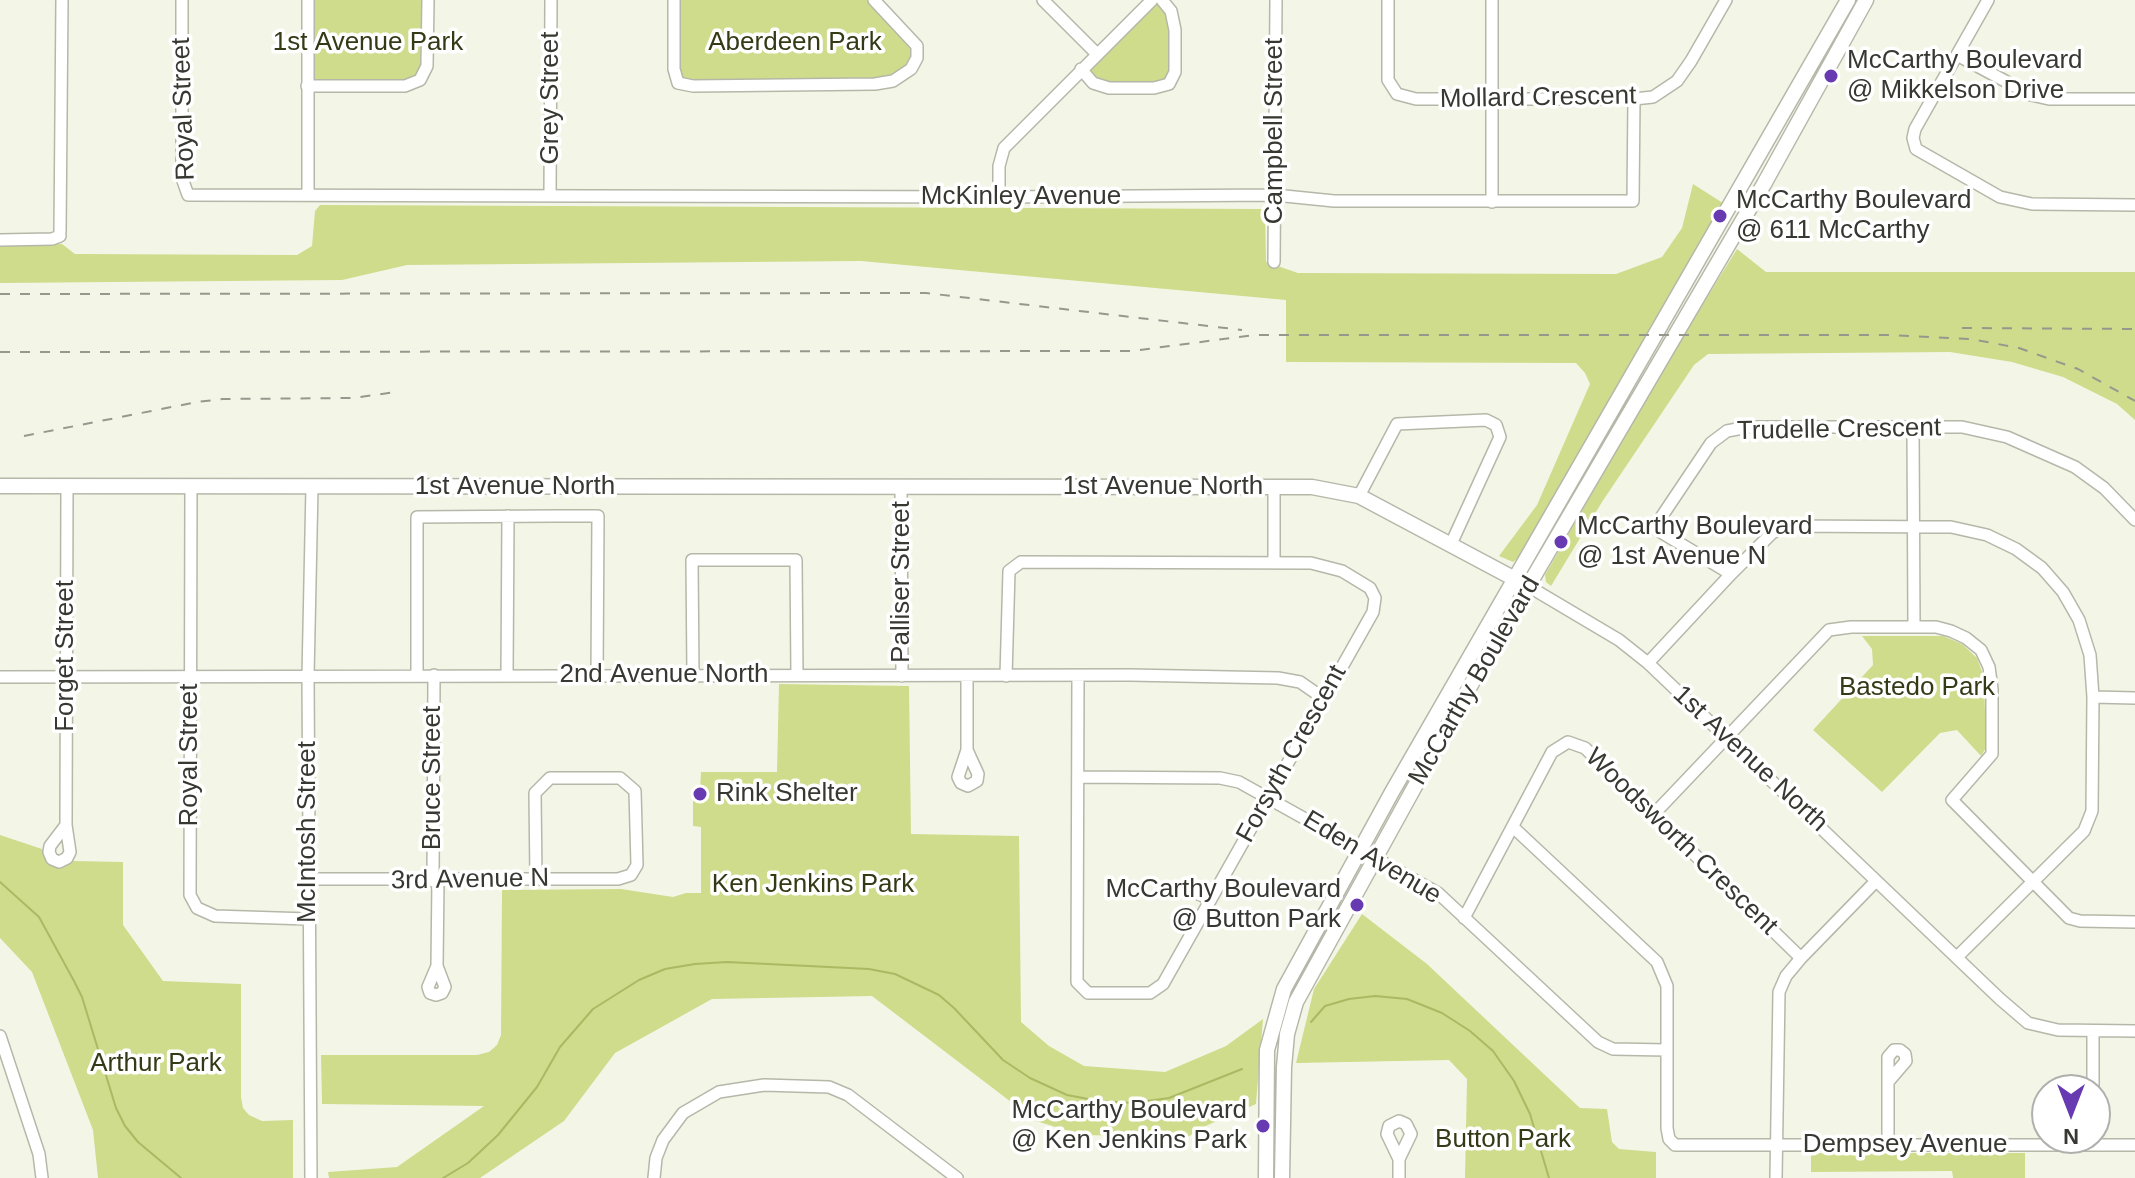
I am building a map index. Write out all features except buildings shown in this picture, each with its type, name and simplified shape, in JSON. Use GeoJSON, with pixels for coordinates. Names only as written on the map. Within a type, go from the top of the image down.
{"type":"FeatureCollection","features":[{"type":"Feature","properties":{"kind":"main road","name":"McCarthy Boulevard"},"geometry":{"type":"LineString","coordinates":[[1282,1178],[1284,1067],[1287,1034],[1296,1002],[1522,583],[1848,0]]}},
{"type":"Feature","properties":{"kind":"main road","name":"McCarthy Boulevard"},"geometry":{"type":"LineString","coordinates":[[1266,1178],[1267,1050],[1284,989],[1361,848],[1764,184],[1866,0]]}},
{"type":"Feature","properties":{"kind":"main road","name":"1st Avenue North"},"geometry":{"type":"LineString","coordinates":[[0,486],[1312,487],[1359,496],[1522,583]]}},
{"type":"Feature","properties":{"kind":"street"},"geometry":{"type":"LineString","coordinates":[[0,240],[52,239],[60,234],[62,0]]}},
{"type":"Feature","properties":{"kind":"street","name":"Royal Street"},"geometry":{"type":"LineString","coordinates":[[182,0],[182,178],[188,195],[308,195]]}},
{"type":"Feature","properties":{"kind":"street"},"geometry":{"type":"LineString","coordinates":[[308,0],[308,195]]}},
{"type":"Feature","properties":{"kind":"street"},"geometry":{"type":"LineString","coordinates":[[307,86],[405,86],[420,80],[427,66],[428,0]]}},
{"type":"Feature","properties":{"kind":"street","name":"Grey Street"},"geometry":{"type":"LineString","coordinates":[[550,196],[551,0]]}},
{"type":"Feature","properties":{"kind":"street"},"geometry":{"type":"LineString","coordinates":[[674,0],[674,69],[678,83],[693,86],[875,84],[893,81],[911,69],[917,58],[917,46],[874,0]]}},
{"type":"Feature","properties":{"kind":"street"},"geometry":{"type":"LineString","coordinates":[[1043,0],[1097,54]]}},
{"type":"Feature","properties":{"kind":"street"},"geometry":{"type":"LineString","coordinates":[[999,197],[999,166],[1004,148],[1152,0]]}},
{"type":"Feature","properties":{"kind":"street"},"geometry":{"type":"LineString","coordinates":[[1081,69],[1093,83],[1109,88],[1154,88],[1169,84],[1175,72],[1175,30],[1171,11],[1162,0]]}},
{"type":"Feature","properties":{"kind":"street","name":"Campbell Street"},"geometry":{"type":"LineString","coordinates":[[1274,262],[1276,0]]}},
{"type":"Feature","properties":{"kind":"street","name":"Mollard Crescent"},"geometry":{"type":"LineString","coordinates":[[1388,0],[1388,80],[1397,94],[1416,99],[1653,97],[1677,81],[1726,0]]}},
{"type":"Feature","properties":{"kind":"street"},"geometry":{"type":"LineString","coordinates":[[1492,0],[1492,202]]}},
{"type":"Feature","properties":{"kind":"street"},"geometry":{"type":"LineString","coordinates":[[1988,0],[1915,129],[1913,138],[1916,149],[2000,197],[2032,204],[2135,205]]}},
{"type":"Feature","properties":{"kind":"street"},"geometry":{"type":"LineString","coordinates":[[1957,55],[2031,95],[2049,99],[2135,99]]}},
{"type":"Feature","properties":{"kind":"street","name":"McKinley Avenue"},"geometry":{"type":"LineString","coordinates":[[308,195],[1275,195],[1334,201],[1633,201],[1634,99]]}},
{"type":"Feature","properties":{"kind":"street"},"geometry":{"type":"LineString","coordinates":[[1359,496],[1397,424],[1486,420],[1496,425],[1500,437],[1451,544]]}},
{"type":"Feature","properties":{"kind":"street","name":"Trudelle Crescent"},"geometry":{"type":"LineString","coordinates":[[1731,574],[1654,528],[1711,443],[1727,431],[1748,427],[1962,427],[2007,437],[2075,467],[2104,488],[2135,520]]}},
{"type":"Feature","properties":{"kind":"street"},"geometry":{"type":"LineString","coordinates":[[1913,427],[1914,627]]}},
{"type":"Feature","properties":{"kind":"street","name":"Forget Street"},"geometry":{"type":"LineString","coordinates":[[66,825],[67,487]]}},
{"type":"Feature","properties":{"kind":"street","name":"Royal Street"},"geometry":{"type":"LineString","coordinates":[[191,487],[190,895],[197,908],[215,916],[308,919]]}},
{"type":"Feature","properties":{"kind":"street","name":"McIntosh Street"},"geometry":{"type":"LineString","coordinates":[[311,1178],[308,676],[312,487]]}},
{"type":"Feature","properties":{"kind":"street"},"geometry":{"type":"LineString","coordinates":[[1274,487],[1274,562]]}},
{"type":"Feature","properties":{"kind":"street","name":"Palliser Street"},"geometry":{"type":"LineString","coordinates":[[901,488],[902,676]]}},
{"type":"Feature","properties":{"kind":"street"},"geometry":{"type":"LineString","coordinates":[[507,675],[508,516]]}},
{"type":"Feature","properties":{"kind":"street"},"geometry":{"type":"LineString","coordinates":[[417,675],[417,517],[598,516],[597,675]]}},
{"type":"Feature","properties":{"kind":"street"},"geometry":{"type":"LineString","coordinates":[[1648,663],[1731,574],[1772,533],[1785,526],[1951,527],[1987,535],[2016,549],[2042,568],[2063,592],[2079,620],[2090,655],[2093,697],[2092,811],[2084,831],[1957,957]]}},
{"type":"Feature","properties":{"kind":"street"},"geometry":{"type":"LineString","coordinates":[[693,675],[692,560],[796,560],[797,675]]}},
{"type":"Feature","properties":{"kind":"street","name":"Forsyth Crescent"},"geometry":{"type":"LineString","coordinates":[[1006,676],[1009,571],[1021,562],[1311,563],[1342,571],[1370,588],[1375,598],[1373,612],[1163,984],[1150,993],[1088,993],[1077,982],[1078,676]]}},
{"type":"Feature","properties":{"kind":"street","name":"1st Avenue North"},"geometry":{"type":"LineString","coordinates":[[1522,583],[1619,640],[1648,663],[2028,1023],[2058,1030],[2135,1031]]}},
{"type":"Feature","properties":{"kind":"street"},"geometry":{"type":"LineString","coordinates":[[1653,815],[1829,630],[1936,627],[1966,638],[1981,650],[1989,667],[1992,754],[1952,800],[2069,918],[2135,922]]}},
{"type":"Feature","properties":{"kind":"street","name":"Bruce Street"},"geometry":{"type":"LineString","coordinates":[[434,675],[437,966]]}},
{"type":"Feature","properties":{"kind":"street","name":"2nd Avenue North"},"geometry":{"type":"LineString","coordinates":[[0,677],[797,675],[1278,678],[1300,682],[1323,698]]}},
{"type":"Feature","properties":{"kind":"street"},"geometry":{"type":"LineString","coordinates":[[967,676],[967,750]]}},
{"type":"Feature","properties":{"kind":"street"},"geometry":{"type":"LineString","coordinates":[[2093,697],[2135,698]]}},
{"type":"Feature","properties":{"kind":"street","name":"Woodsworth Crescent"},"geometry":{"type":"LineString","coordinates":[[1464,918],[1552,752],[1568,742],[1585,748],[1801,958]]}},
{"type":"Feature","properties":{"kind":"street","name":"Eden Avenue"},"geometry":{"type":"LineString","coordinates":[[1078,777],[1220,778],[1239,782],[1438,893],[1598,1042],[1613,1049],[1666,1050]]}},
{"type":"Feature","properties":{"kind":"street","name":"3rd Avenue N"},"geometry":{"type":"LineString","coordinates":[[308,879],[436,880],[618,879],[631,875],[637,865],[635,791],[620,778],[550,778],[535,793],[536,879]]}},
{"type":"Feature","properties":{"kind":"street"},"geometry":{"type":"LineString","coordinates":[[1514,828],[1657,962],[1667,986],[1666,1050]]}},
{"type":"Feature","properties":{"kind":"street"},"geometry":{"type":"LineString","coordinates":[[1776,1178],[1779,992],[1786,976],[1801,958],[1876,881]]}},
{"type":"Feature","properties":{"kind":"street"},"geometry":{"type":"LineString","coordinates":[[1190,890],[1210,899]]}},
{"type":"Feature","properties":{"kind":"street"},"geometry":{"type":"LineString","coordinates":[[2093,1031],[2093,1074]]}},
{"type":"Feature","properties":{"kind":"street"},"geometry":{"type":"LineString","coordinates":[[0,1036],[39,1154],[42,1178]]}},
{"type":"Feature","properties":{"kind":"street","name":"Dempsey Avenue"},"geometry":{"type":"LineString","coordinates":[[1666,1050],[1667,1128],[1669,1139],[1675,1145],[2031,1143]]}},
{"type":"Feature","properties":{"kind":"street"},"geometry":{"type":"LineString","coordinates":[[1888,1082],[1888,1145]]}},
{"type":"Feature","properties":{"kind":"street"},"geometry":{"type":"LineString","coordinates":[[654,1178],[656,1158],[663,1140],[683,1113],[719,1092],[764,1085],[829,1087],[848,1095],[957,1178]]}},
{"type":"Feature","properties":{"kind":"street","name":"Dempsey Avenue"},"geometry":{"type":"LineString","coordinates":[[2111,1143],[2135,1145]]}},
{"type":"Feature","properties":{"kind":"street"},"geometry":{"type":"LineString","coordinates":[[1399,1159],[1399,1178]]}},
{"type":"Feature","properties":{"kind":"green space","name":"1st Avenue Park"},"geometry":{"type":"Polygon","coordinates":[[[308,0],[428,0],[420,80],[307,86],[308,0]]]}},
{"type":"Feature","properties":{"kind":"green space","name":"Aberdeen Park"},"geometry":{"type":"Polygon","coordinates":[[[674,0],[874,0],[917,46],[917,58],[893,81],[678,83],[674,0]]]}},
{"type":"Feature","properties":{"kind":"green space"},"geometry":{"type":"Polygon","coordinates":[[[1152,0],[1162,0],[1175,30],[1169,84],[1109,88],[1081,69],[1152,0]]]}},
{"type":"Feature","properties":{"kind":"green space"},"geometry":{"type":"Polygon","coordinates":[[[1693,184],[1726,205],[1597,433],[1513,562],[1499,556],[1537,505],[1590,384],[1585,373],[1576,363],[1286,362],[1286,300],[861,261],[407,265],[342,280],[0,283],[0,244],[62,244],[75,254],[297,255],[312,246],[315,211],[320,205],[1265,209],[1266,262],[1298,273],[1616,274],[1662,257],[1682,228],[1693,184]]]}},
{"type":"Feature","properties":{"kind":"green space"},"geometry":{"type":"Polygon","coordinates":[[[1737,249],[1766,272],[2135,272],[2135,420],[2117,404],[2063,377],[2012,362],[1950,352],[1708,354],[1694,365],[1602,502],[1551,586],[1546,582],[1545,575],[1672,354],[1737,249]]]}},
{"type":"Feature","properties":{"kind":"green space","name":"Bastedo Park"},"geometry":{"type":"Polygon","coordinates":[[[1862,636],[1943,636],[1962,644],[1977,658],[1984,677],[1986,748],[1981,756],[1957,730],[1940,733],[1882,792],[1813,730],[1873,665],[1872,649],[1862,636]]]}},
{"type":"Feature","properties":{"kind":"green space","name":"Ken Jenkins Park"},"geometry":{"type":"Polygon","coordinates":[[[779,684],[909,686],[911,834],[1019,836],[1021,1022],[1049,1046],[1084,1066],[1165,1072],[1226,1046],[1263,1019],[1256,1104],[1201,1128],[1188,1137],[1082,1135],[1036,1121],[872,996],[712,999],[615,1053],[564,1121],[480,1178],[329,1178],[328,1172],[397,1167],[484,1106],[322,1104],[321,1055],[477,1055],[489,1052],[497,1045],[501,1035],[502,890],[621,889],[673,897],[701,893],[701,827],[693,826],[693,791],[700,791],[701,772],[777,772],[779,684]]]}},
{"type":"Feature","properties":{"kind":"green space","name":"Arthur Park"},"geometry":{"type":"Polygon","coordinates":[[[0,835],[42,849],[47,862],[56,866],[73,861],[123,862],[123,925],[163,981],[241,984],[243,1108],[262,1121],[293,1120],[293,1178],[98,1178],[93,1130],[32,972],[0,938],[0,835]]]}},
{"type":"Feature","properties":{"kind":"green space","name":"Button Park"},"geometry":{"type":"Polygon","coordinates":[[[1362,914],[1427,964],[1580,1108],[1607,1109],[1612,1142],[1619,1149],[1656,1152],[1656,1178],[1465,1178],[1467,1079],[1449,1060],[1296,1063],[1314,989],[1362,914]]]}},
{"type":"Feature","properties":{"kind":"green space"},"geometry":{"type":"Polygon","coordinates":[[[1811,1153],[2025,1153],[2025,1178],[1953,1178],[1952,1171],[1811,1172],[1811,1153]]]}},
{"type":"Feature","properties":{"kind":"waterway"},"geometry":{"type":"LineString","coordinates":[[0,882],[39,917],[74,981],[82,997],[116,1108],[125,1126],[138,1142],[181,1178]]}},
{"type":"Feature","properties":{"kind":"waterway"},"geometry":{"type":"LineString","coordinates":[[443,1178],[468,1163],[498,1135],[537,1087],[560,1047],[593,1009],[639,980],[665,969],[695,964],[727,962],[869,969],[895,974],[939,995],[1003,1060],[1030,1078],[1067,1095],[1133,1103],[1169,1098],[1242,1069]]}},
{"type":"Feature","properties":{"kind":"waterway"},"geometry":{"type":"LineString","coordinates":[[1311,1022],[1325,1006],[1375,996],[1407,999],[1442,1013],[1470,1031],[1493,1051],[1514,1081],[1530,1114],[1549,1178]]}},
{"type":"Feature","properties":{"kind":"railway"},"geometry":{"type":"LineString","coordinates":[[0,294],[926,293],[1242,330]]}},
{"type":"Feature","properties":{"kind":"railway"},"geometry":{"type":"LineString","coordinates":[[1962,328],[2135,329]]}},
{"type":"Feature","properties":{"kind":"railway"},"geometry":{"type":"LineString","coordinates":[[0,352],[1132,351],[1254,335],[1888,335],[1971,339],[2019,348],[2078,369],[2135,401]]}},
{"type":"Feature","properties":{"kind":"railway"},"geometry":{"type":"LineString","coordinates":[[24,436],[197,402],[353,398],[396,392]]}},
{"type":"Feature","properties":{"kind":"place","name":"McCarthy Boulevard @ Mikkelson Drive"},"geometry":{"type":"Point","coordinates":[1831,76]}},
{"type":"Feature","properties":{"kind":"place","name":"McCarthy Boulevard @ 611 McCarthy"},"geometry":{"type":"Point","coordinates":[1720,216]}},
{"type":"Feature","properties":{"kind":"place","name":"McCarthy Boulevard @ 1st Avenue N"},"geometry":{"type":"Point","coordinates":[1561,542]}},
{"type":"Feature","properties":{"kind":"place","name":"Rink Shelter"},"geometry":{"type":"Point","coordinates":[700,794]}},
{"type":"Feature","properties":{"kind":"place","name":"McCarthy Boulevard @ Button Park"},"geometry":{"type":"Point","coordinates":[1357,905]}},
{"type":"Feature","properties":{"kind":"place","name":"McCarthy Boulevard @ Ken Jenkins Park"},"geometry":{"type":"Point","coordinates":[1263,1126]}}]}
